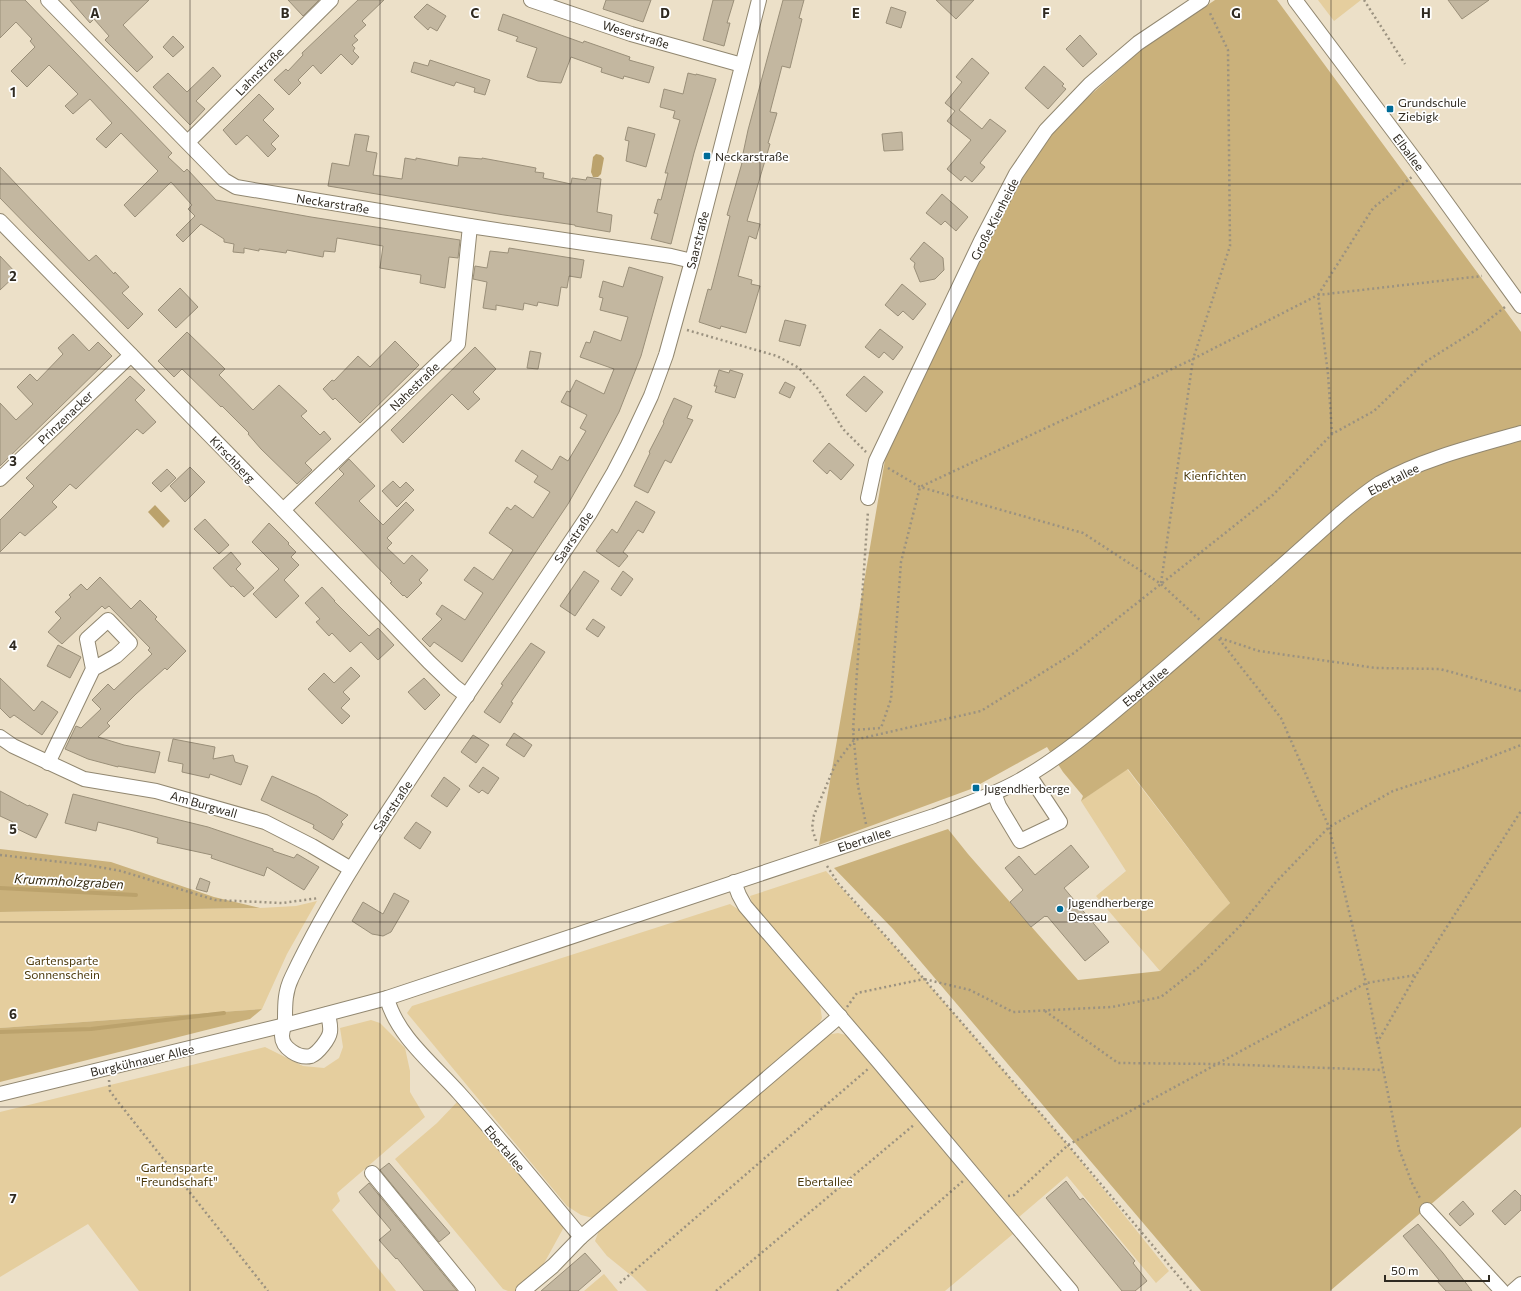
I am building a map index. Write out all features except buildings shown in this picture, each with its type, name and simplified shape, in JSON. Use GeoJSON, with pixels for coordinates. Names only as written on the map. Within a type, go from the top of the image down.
{"type":"FeatureCollection","features":[{"type":"Feature","properties":{"kind":"street","name":"Neckarstraße"},"geometry":{"type":"LineString","coordinates":[[48,0],[224,180],[236,187],[470,226],[671,256],[692,261]]}},
{"type":"Feature","properties":{"kind":"street","name":"Lahnstraße"},"geometry":{"type":"LineString","coordinates":[[188,142],[331,0]]}},
{"type":"Feature","properties":{"kind":"street","name":"Weserstraße"},"geometry":{"type":"LineString","coordinates":[[531,0],[631,34],[742,65]]}},
{"type":"Feature","properties":{"kind":"street","name":"Saarstraße"},"geometry":{"type":"LineString","coordinates":[[328,1014],[330,1030],[329,1036],[315,1053],[310,1056],[294,1053],[286,1046],[282,1036],[285,1026],[285,999],[289,983],[331,902],[379,826],[590,513],[614,472],[651,396],[674,326],[692,261],[759,0]]}},
{"type":"Feature","properties":{"kind":"street","name":"Elballee"},"geometry":{"type":"LineString","coordinates":[[1295,0],[1422,169],[1518,302]]}},
{"type":"Feature","properties":{"kind":"street","name":"Große Kienheide"},"geometry":{"type":"LineString","coordinates":[[868,498],[876,461],[981,241],[1016,174],[1046,130],[1090,84],[1132,48],[1204,3]]}},
{"type":"Feature","properties":{"kind":"street","name":"Kirschberg"},"geometry":{"type":"LineString","coordinates":[[0,221],[283,510],[429,662],[449,682],[467,696]]}},
{"type":"Feature","properties":{"kind":"street","name":"Nahestraße"},"geometry":{"type":"LineString","coordinates":[[283,510],[458,344],[470,226]]}},
{"type":"Feature","properties":{"kind":"street","name":"Prinzenacker"},"geometry":{"type":"LineString","coordinates":[[0,479],[131,354]]}},
{"type":"Feature","properties":{"kind":"street","name":"Ebertallee"},"geometry":{"type":"LineString","coordinates":[[285,1026],[387,998],[734,882],[824,860],[870,837],[962,806],[994,793],[1029,775],[1058,756],[1214,637],[1340,513],[1375,486],[1426,462],[1521,433]]}},
{"type":"Feature","properties":{"kind":"street"},"geometry":{"type":"LineString","coordinates":[[48,763],[93,669]]}},
{"type":"Feature","properties":{"kind":"street","name":"Am Burgwall"},"geometry":{"type":"LineString","coordinates":[[0,736],[13,746],[84,779],[156,791],[265,822],[292,834],[351,869]]}},
{"type":"Feature","properties":{"kind":"street"},"geometry":{"type":"LineString","coordinates":[[994,793],[999,806],[1020,842],[1060,822],[1029,775]]}},
{"type":"Feature","properties":{"kind":"street"},"geometry":{"type":"LineString","coordinates":[[734,882],[745,906],[925,1116],[1071,1291]]}},
{"type":"Feature","properties":{"kind":"street","name":"Ebertallee"},"geometry":{"type":"LineString","coordinates":[[387,998],[390,1009],[399,1026],[459,1093],[581,1237]]}},
{"type":"Feature","properties":{"kind":"street"},"geometry":{"type":"LineString","coordinates":[[524,1291],[553,1266],[581,1237],[840,1016]]}},
{"type":"Feature","properties":{"kind":"street","name":"Burgkühnauer Allee"},"geometry":{"type":"LineString","coordinates":[[0,1094],[110,1075],[285,1026]]}},
{"type":"Feature","properties":{"kind":"street"},"geometry":{"type":"LineString","coordinates":[[372,1173],[468,1291]]}},
{"type":"Feature","properties":{"kind":"street"},"geometry":{"type":"LineString","coordinates":[[1427,1210],[1502,1291]]}},
{"type":"Feature","properties":{"kind":"street"},"geometry":{"type":"LineString","coordinates":[[1513,1291],[1521,1284]]}},
{"type":"Feature","properties":{"kind":"path"},"geometry":{"type":"LineString","coordinates":[[1364,0],[1405,64]]}},
{"type":"Feature","properties":{"kind":"path"},"geometry":{"type":"LineString","coordinates":[[1161,584],[1193,359],[1230,246],[1228,50],[1204,3]]}},
{"type":"Feature","properties":{"kind":"path"},"geometry":{"type":"LineString","coordinates":[[1332,434],[1328,374],[1318,294],[1373,208],[1422,169]]}},
{"type":"Feature","properties":{"kind":"path"},"geometry":{"type":"LineString","coordinates":[[920,487],[1193,359],[1318,294],[1498,274]]}},
{"type":"Feature","properties":{"kind":"path"},"geometry":{"type":"LineString","coordinates":[[1191,1291],[1068,1144],[838,883],[824,860],[812,828],[814,815],[835,765],[854,740],[981,711],[1074,653],[1273,495],[1332,434],[1374,411],[1425,362],[1518,302]]}},
{"type":"Feature","properties":{"kind":"path"},"geometry":{"type":"LineString","coordinates":[[674,326],[777,356],[799,368],[818,389],[843,429],[876,461],[920,487],[1083,533],[1161,584],[1214,637],[1281,718],[1329,827],[1366,983],[1399,1149],[1412,1183],[1427,1210]]}},
{"type":"Feature","properties":{"kind":"path"},"geometry":{"type":"LineString","coordinates":[[853,730],[881,728],[892,699],[901,562],[920,487]]}},
{"type":"Feature","properties":{"kind":"path"},"geometry":{"type":"LineString","coordinates":[[868,498],[853,730],[858,786],[864,817],[870,837]]}},
{"type":"Feature","properties":{"kind":"path"},"geometry":{"type":"LineString","coordinates":[[1214,637],[1225,633]]}},
{"type":"Feature","properties":{"kind":"path"},"geometry":{"type":"LineString","coordinates":[[1214,637],[1259,651],[1376,668],[1440,669],[1521,691]]}},
{"type":"Feature","properties":{"kind":"path"},"geometry":{"type":"LineString","coordinates":[[840,1016],[858,993],[924,979],[970,990],[1013,1012],[1112,1007],[1161,997],[1199,967],[1235,931],[1275,883],[1329,827],[1393,791],[1460,769],[1521,745]]}},
{"type":"Feature","properties":{"kind":"path"},"geometry":{"type":"LineString","coordinates":[[1377,1043],[1416,975],[1521,811]]}},
{"type":"Feature","properties":{"kind":"path"},"geometry":{"type":"LineString","coordinates":[[0,855],[88,865],[121,871],[215,900],[282,903],[319,897],[331,902]]}},
{"type":"Feature","properties":{"kind":"path"},"geometry":{"type":"LineString","coordinates":[[824,860],[833,864]]}},
{"type":"Feature","properties":{"kind":"path"},"geometry":{"type":"LineString","coordinates":[[995,1201],[1014,1195],[1068,1144],[1366,983],[1416,975]]}},
{"type":"Feature","properties":{"kind":"path"},"geometry":{"type":"LineString","coordinates":[[1045,1011],[1118,1063],[1217,1064],[1383,1070]]}},
{"type":"Feature","properties":{"kind":"path"},"geometry":{"type":"LineString","coordinates":[[620,1283],[878,1061]]}},
{"type":"Feature","properties":{"kind":"path"},"geometry":{"type":"LineString","coordinates":[[110,1075],[110,1091],[115,1098],[268,1291]]}},
{"type":"Feature","properties":{"kind":"path"},"geometry":{"type":"LineString","coordinates":[[716,1291],[925,1116]]}},
{"type":"Feature","properties":{"kind":"path"},"geometry":{"type":"LineString","coordinates":[[837,1291],[972,1173]]}},
{"type":"Feature","properties":{"kind":"green space","name":"Kienfichten"},"geometry":{"type":"Polygon","coordinates":[[[1215,0],[1277,0],[1521,332],[1521,1127],[1330,1291],[1201,1291],[893,929],[834,868],[948,829],[1078,980],[1160,971],[1230,903],[1128,769],[1081,801],[1083,796],[1063,772],[1047,747],[971,789],[819,845],[887,448],[982,248],[1049,132],[1142,49],[1215,0]]]}},
{"type":"Feature","properties":{"kind":"green space"},"geometry":{"type":"Polygon","coordinates":[[[1318,0],[1361,0],[1334,21],[1318,0]]]}},
{"type":"Feature","properties":{"kind":"green space"},"geometry":{"type":"Polygon","coordinates":[[[1127,769],[1230,903],[1160,971],[1096,896],[1126,871],[1081,801],[1127,769]]]}},
{"type":"Feature","properties":{"kind":"green space"},"geometry":{"type":"Polygon","coordinates":[[[0,849],[111,862],[214,897],[260,908],[0,912],[0,849]]]}},
{"type":"Feature","properties":{"kind":"green space"},"geometry":{"type":"Polygon","coordinates":[[[826,871],[924,979],[1068,1145],[1169,1271],[1156,1283],[1067,1176],[1019,1217],[884,1056],[752,904],[750,896],[826,871]]]}},
{"type":"Feature","properties":{"kind":"green space","name":"Gartensparte Sonnenschein"},"geometry":{"type":"Polygon","coordinates":[[[317,901],[287,954],[262,1009],[0,1028],[0,912],[260,908],[296,906],[317,901]]]}},
{"type":"Feature","properties":{"kind":"green space"},"geometry":{"type":"Polygon","coordinates":[[[730,904],[741,911],[820,1005],[822,1018],[817,1028],[593,1218],[581,1215],[567,1206],[407,1013],[412,1006],[730,904]]]}},
{"type":"Feature","properties":{"kind":"green space"},"geometry":{"type":"Polygon","coordinates":[[[262,1009],[250,1019],[0,1082],[0,1028],[262,1009]]]}},
{"type":"Feature","properties":{"kind":"green space","name":"Gartensparte \"Freundschaft\""},"geometry":{"type":"Polygon","coordinates":[[[371,1020],[380,1023],[405,1048],[410,1071],[410,1092],[425,1117],[337,1193],[340,1201],[332,1210],[396,1291],[139,1291],[88,1224],[0,1277],[0,1112],[265,1047],[303,1066],[324,1068],[339,1058],[343,1047],[340,1028],[371,1020]]]}},
{"type":"Feature","properties":{"kind":"green space","name":"Ebertallee"},"geometry":{"type":"Polygon","coordinates":[[[838,1033],[850,1036],[872,1066],[1013,1234],[945,1291],[647,1291],[633,1277],[607,1256],[595,1241],[600,1228],[826,1035],[838,1033]]]}},
{"type":"Feature","properties":{"kind":"green space"},"geometry":{"type":"Polygon","coordinates":[[[458,1101],[564,1227],[542,1267],[515,1291],[503,1289],[395,1159],[437,1123],[458,1101]]]}},
{"type":"Feature","properties":{"kind":"green space"},"geometry":{"type":"Polygon","coordinates":[[[604,1274],[618,1291],[584,1291],[604,1274]]]}},
{"type":"Feature","properties":{"kind":"shaded area"},"geometry":{"type":"Polygon","coordinates":[[[596,154],[601,155],[604,158],[601,174],[598,177],[593,177],[591,172],[593,157],[596,154]]]}},
{"type":"Feature","properties":{"kind":"shaded area"},"geometry":{"type":"Polygon","coordinates":[[[155,505],[170,521],[163,528],[148,512],[155,505]]]}},
{"type":"Feature","properties":{"kind":"waterway","name":"Krummholzgraben"},"geometry":{"type":"LineString","coordinates":[[0,888],[136,895]]}},
{"type":"Feature","properties":{"kind":"waterway"},"geometry":{"type":"LineString","coordinates":[[0,1032],[91,1029],[224,1013]]}},
{"type":"Feature","properties":{"kind":"place","name":"Grundschule Ziebigk"},"geometry":{"type":"Point","coordinates":[1390,109]}},
{"type":"Feature","properties":{"kind":"place","name":"Neckarstraße"},"geometry":{"type":"Point","coordinates":[707,156]}},
{"type":"Feature","properties":{"kind":"place","name":"Jugendherberge"},"geometry":{"type":"Point","coordinates":[976,788]}},
{"type":"Feature","properties":{"kind":"place","name":"Jugendherberge Dessau"},"geometry":{"type":"Point","coordinates":[1060,909]}}]}
